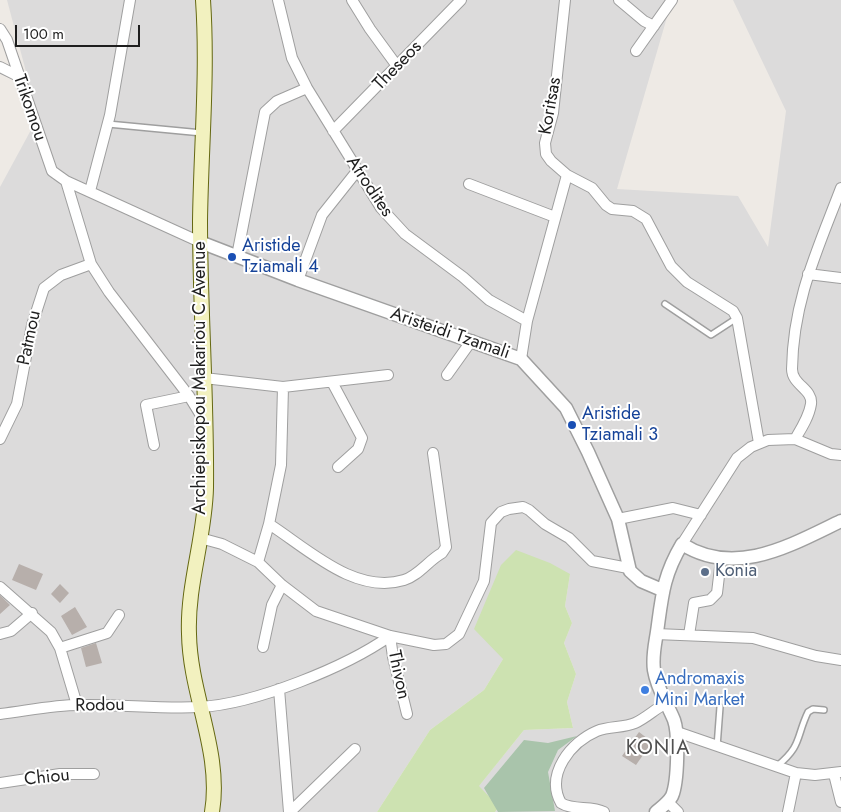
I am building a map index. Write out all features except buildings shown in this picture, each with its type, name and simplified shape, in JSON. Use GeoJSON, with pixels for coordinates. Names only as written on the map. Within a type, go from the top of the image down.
{"type":"FeatureCollection","features":[{"type":"Feature","properties":{"kind":"main road","name":"Archiepiskopou Makariou C Avenue"},"geometry":{"type":"LineString","coordinates":[[203,0],[200,242],[206,490],[188,634],[200,707],[215,776],[212,812]]}},
{"type":"Feature","properties":{"kind":"street","name":"Afrodites"},"geometry":{"type":"LineString","coordinates":[[278,0],[292,58],[307,88],[381,208],[405,234],[448,265],[499,307],[526,321]]}},
{"type":"Feature","properties":{"kind":"street"},"geometry":{"type":"LineString","coordinates":[[352,0],[370,30],[397,66]]}},
{"type":"Feature","properties":{"kind":"street","name":"Theseos"},"geometry":{"type":"LineString","coordinates":[[333,131],[461,0]]}},
{"type":"Feature","properties":{"kind":"street","name":"Koritsas"},"geometry":{"type":"LineString","coordinates":[[565,0],[554,113],[544,143],[546,154],[550,161],[567,175],[592,188],[612,209],[633,211],[646,219],[671,266],[687,282],[727,307],[737,318]]}},
{"type":"Feature","properties":{"kind":"street"},"geometry":{"type":"LineString","coordinates":[[619,0],[644,21],[654,26]]}},
{"type":"Feature","properties":{"kind":"street"},"geometry":{"type":"LineString","coordinates":[[636,51],[672,0]]}},
{"type":"Feature","properties":{"kind":"street"},"geometry":{"type":"LineString","coordinates":[[90,191],[108,124],[126,1]]}},
{"type":"Feature","properties":{"kind":"street","name":"Trikomou"},"geometry":{"type":"LineString","coordinates":[[0,28],[7,40],[49,165],[52,171],[66,181]]}},
{"type":"Feature","properties":{"kind":"street"},"geometry":{"type":"LineString","coordinates":[[0,67],[18,76]]}},
{"type":"Feature","properties":{"kind":"street"},"geometry":{"type":"LineString","coordinates":[[237,256],[265,112],[277,101],[307,88]]}},
{"type":"Feature","properties":{"kind":"street"},"geometry":{"type":"LineString","coordinates":[[298,280],[322,215],[358,171]]}},
{"type":"Feature","properties":{"kind":"street"},"geometry":{"type":"LineString","coordinates":[[521,359],[526,321],[567,175]]}},
{"type":"Feature","properties":{"kind":"street"},"geometry":{"type":"LineString","coordinates":[[66,181],[200,242]]}},
{"type":"Feature","properties":{"kind":"street"},"geometry":{"type":"LineString","coordinates":[[66,181],[83,244],[91,264],[109,292],[190,396],[205,423]]}},
{"type":"Feature","properties":{"kind":"street"},"geometry":{"type":"LineString","coordinates":[[470,184],[555,217]]}},
{"type":"Feature","properties":{"kind":"street"},"geometry":{"type":"LineString","coordinates":[[795,439],[811,403],[809,394],[795,380],[792,374],[793,334],[797,310],[808,274],[841,188]]}},
{"type":"Feature","properties":{"kind":"street","name":"Aristeidi Tzamali"},"geometry":{"type":"LineString","coordinates":[[200,242],[298,280],[434,329],[472,340],[521,359],[566,408],[618,519],[628,568]]}},
{"type":"Feature","properties":{"kind":"street","name":"Patmou"},"geometry":{"type":"LineString","coordinates":[[1,435],[16,404],[40,294],[51,281],[91,264]]}},
{"type":"Feature","properties":{"kind":"street"},"geometry":{"type":"LineString","coordinates":[[808,274],[841,278]]}},
{"type":"Feature","properties":{"kind":"street"},"geometry":{"type":"LineString","coordinates":[[737,318],[759,443]]}},
{"type":"Feature","properties":{"kind":"street"},"geometry":{"type":"LineString","coordinates":[[446,375],[472,340]]}},
{"type":"Feature","properties":{"kind":"street"},"geometry":{"type":"LineString","coordinates":[[204,378],[283,387],[388,375]]}},
{"type":"Feature","properties":{"kind":"street"},"geometry":{"type":"LineString","coordinates":[[332,382],[362,438],[358,449],[338,467]]}},
{"type":"Feature","properties":{"kind":"street"},"geometry":{"type":"LineString","coordinates":[[258,562],[269,524],[281,465],[283,387]]}},
{"type":"Feature","properties":{"kind":"street"},"geometry":{"type":"LineString","coordinates":[[154,445],[146,405],[190,396]]}},
{"type":"Feature","properties":{"kind":"street"},"geometry":{"type":"LineString","coordinates":[[656,812],[668,802],[676,782],[677,732],[674,719],[665,704],[654,670],[653,649],[662,590],[673,559],[738,458],[759,443],[777,439],[795,439],[831,454],[841,455]]}},
{"type":"Feature","properties":{"kind":"street"},"geometry":{"type":"LineString","coordinates":[[269,524],[352,578],[374,583],[403,580],[442,554],[446,547],[433,453]]}},
{"type":"Feature","properties":{"kind":"street"},"geometry":{"type":"LineString","coordinates":[[200,538],[222,544],[258,562],[282,585],[316,611],[390,636],[434,645],[446,644],[459,634],[484,581],[491,523],[501,512],[509,508],[529,510],[545,524],[569,538],[592,561],[628,568],[642,581],[662,590]]}},
{"type":"Feature","properties":{"kind":"street"},"geometry":{"type":"LineString","coordinates":[[618,519],[673,508],[701,515]]}},
{"type":"Feature","properties":{"kind":"street"},"geometry":{"type":"LineString","coordinates":[[682,544],[704,556],[721,560],[760,555],[841,521]]}},
{"type":"Feature","properties":{"kind":"street"},"geometry":{"type":"LineString","coordinates":[[689,635],[694,604],[710,600],[717,593],[721,560]]}},
{"type":"Feature","properties":{"kind":"street"},"geometry":{"type":"LineString","coordinates":[[263,647],[272,605],[282,585]]}},
{"type":"Feature","properties":{"kind":"street"},"geometry":{"type":"LineString","coordinates":[[0,587],[32,613],[51,632],[60,648],[77,705]]}},
{"type":"Feature","properties":{"kind":"street"},"geometry":{"type":"LineString","coordinates":[[0,634],[11,631],[32,613]]}},
{"type":"Feature","properties":{"kind":"street"},"geometry":{"type":"LineString","coordinates":[[60,648],[107,633],[119,615]]}},
{"type":"Feature","properties":{"kind":"street"},"geometry":{"type":"LineString","coordinates":[[656,634],[753,638],[816,656],[841,660]]}},
{"type":"Feature","properties":{"kind":"street","name":"Rodou"},"geometry":{"type":"LineString","coordinates":[[0,714],[77,705],[200,707],[226,704],[279,689],[366,653],[390,636]]}},
{"type":"Feature","properties":{"kind":"street","name":"Thivon"},"geometry":{"type":"LineString","coordinates":[[390,636],[393,657],[407,714]]}},
{"type":"Feature","properties":{"kind":"street"},"geometry":{"type":"LineString","coordinates":[[279,689],[289,812]]}},
{"type":"Feature","properties":{"kind":"street"},"geometry":{"type":"LineString","coordinates":[[604,812],[561,803],[556,781],[561,763],[578,742],[591,734],[604,729],[635,723],[665,704]]}},
{"type":"Feature","properties":{"kind":"street"},"geometry":{"type":"LineString","coordinates":[[677,732],[796,773],[837,773],[841,802]]}},
{"type":"Feature","properties":{"kind":"street"},"geometry":{"type":"LineString","coordinates":[[289,812],[355,749]]}},
{"type":"Feature","properties":{"kind":"street"},"geometry":{"type":"LineString","coordinates":[[788,812],[796,773]]}},
{"type":"Feature","properties":{"kind":"street","name":"Chiou"},"geometry":{"type":"LineString","coordinates":[[0,783],[60,774],[94,774]]}},
{"type":"Feature","properties":{"kind":"street"},"geometry":{"type":"LineString","coordinates":[[668,802],[678,812]]}},
{"type":"Feature","properties":{"kind":"lane"},"geometry":{"type":"LineString","coordinates":[[108,124],[202,133]]}},
{"type":"Feature","properties":{"kind":"lane"},"geometry":{"type":"LineString","coordinates":[[664,304],[711,335],[737,318]]}},
{"type":"Feature","properties":{"kind":"lane"},"geometry":{"type":"LineString","coordinates":[[717,747],[720,707]]}},
{"type":"Feature","properties":{"kind":"lane"},"geometry":{"type":"LineString","coordinates":[[777,766],[794,751],[808,712],[813,709],[824,710]]}},
{"type":"Feature","properties":{"kind":"shaded area"},"geometry":{"type":"Polygon","coordinates":[[[7,0],[672,0],[617,189],[738,196],[768,247],[786,111],[733,0],[841,0],[841,812],[495,812],[499,807],[478,787],[524,730],[573,728],[567,702],[576,674],[564,643],[572,623],[565,606],[570,574],[503,659],[484,690],[430,730],[377,812],[0,812],[0,187],[38,117],[7,0]]]}},
{"type":"Feature","properties":{"kind":"green space"},"geometry":{"type":"Polygon","coordinates":[[[516,550],[550,563],[570,574],[565,606],[572,623],[564,643],[576,674],[567,702],[573,728],[524,730],[479,786],[499,807],[495,812],[377,812],[430,730],[484,690],[503,659],[474,629],[501,565],[516,550]]]}},
{"type":"Feature","properties":{"kind":"green space"},"geometry":{"type":"Polygon","coordinates":[[[577,736],[558,750],[548,772],[555,811],[498,812],[484,788],[524,740],[548,743],[577,736]]]}},
{"type":"Feature","properties":{"kind":"place","name":"Aristide Tziamali 4"},"geometry":{"type":"Point","coordinates":[232,257]}},
{"type":"Feature","properties":{"kind":"place","name":"Aristide Tziamali 3"},"geometry":{"type":"Point","coordinates":[572,425]}},
{"type":"Feature","properties":{"kind":"place","name":"Konia"},"geometry":{"type":"Point","coordinates":[705,572]}},
{"type":"Feature","properties":{"kind":"place","name":"Andromaxis Mini Market"},"geometry":{"type":"Point","coordinates":[645,690]}},
{"type":"Feature","properties":{"kind":"district","name":"KONIA"},"geometry":{"type":"Point","coordinates":[658,749]}}]}
